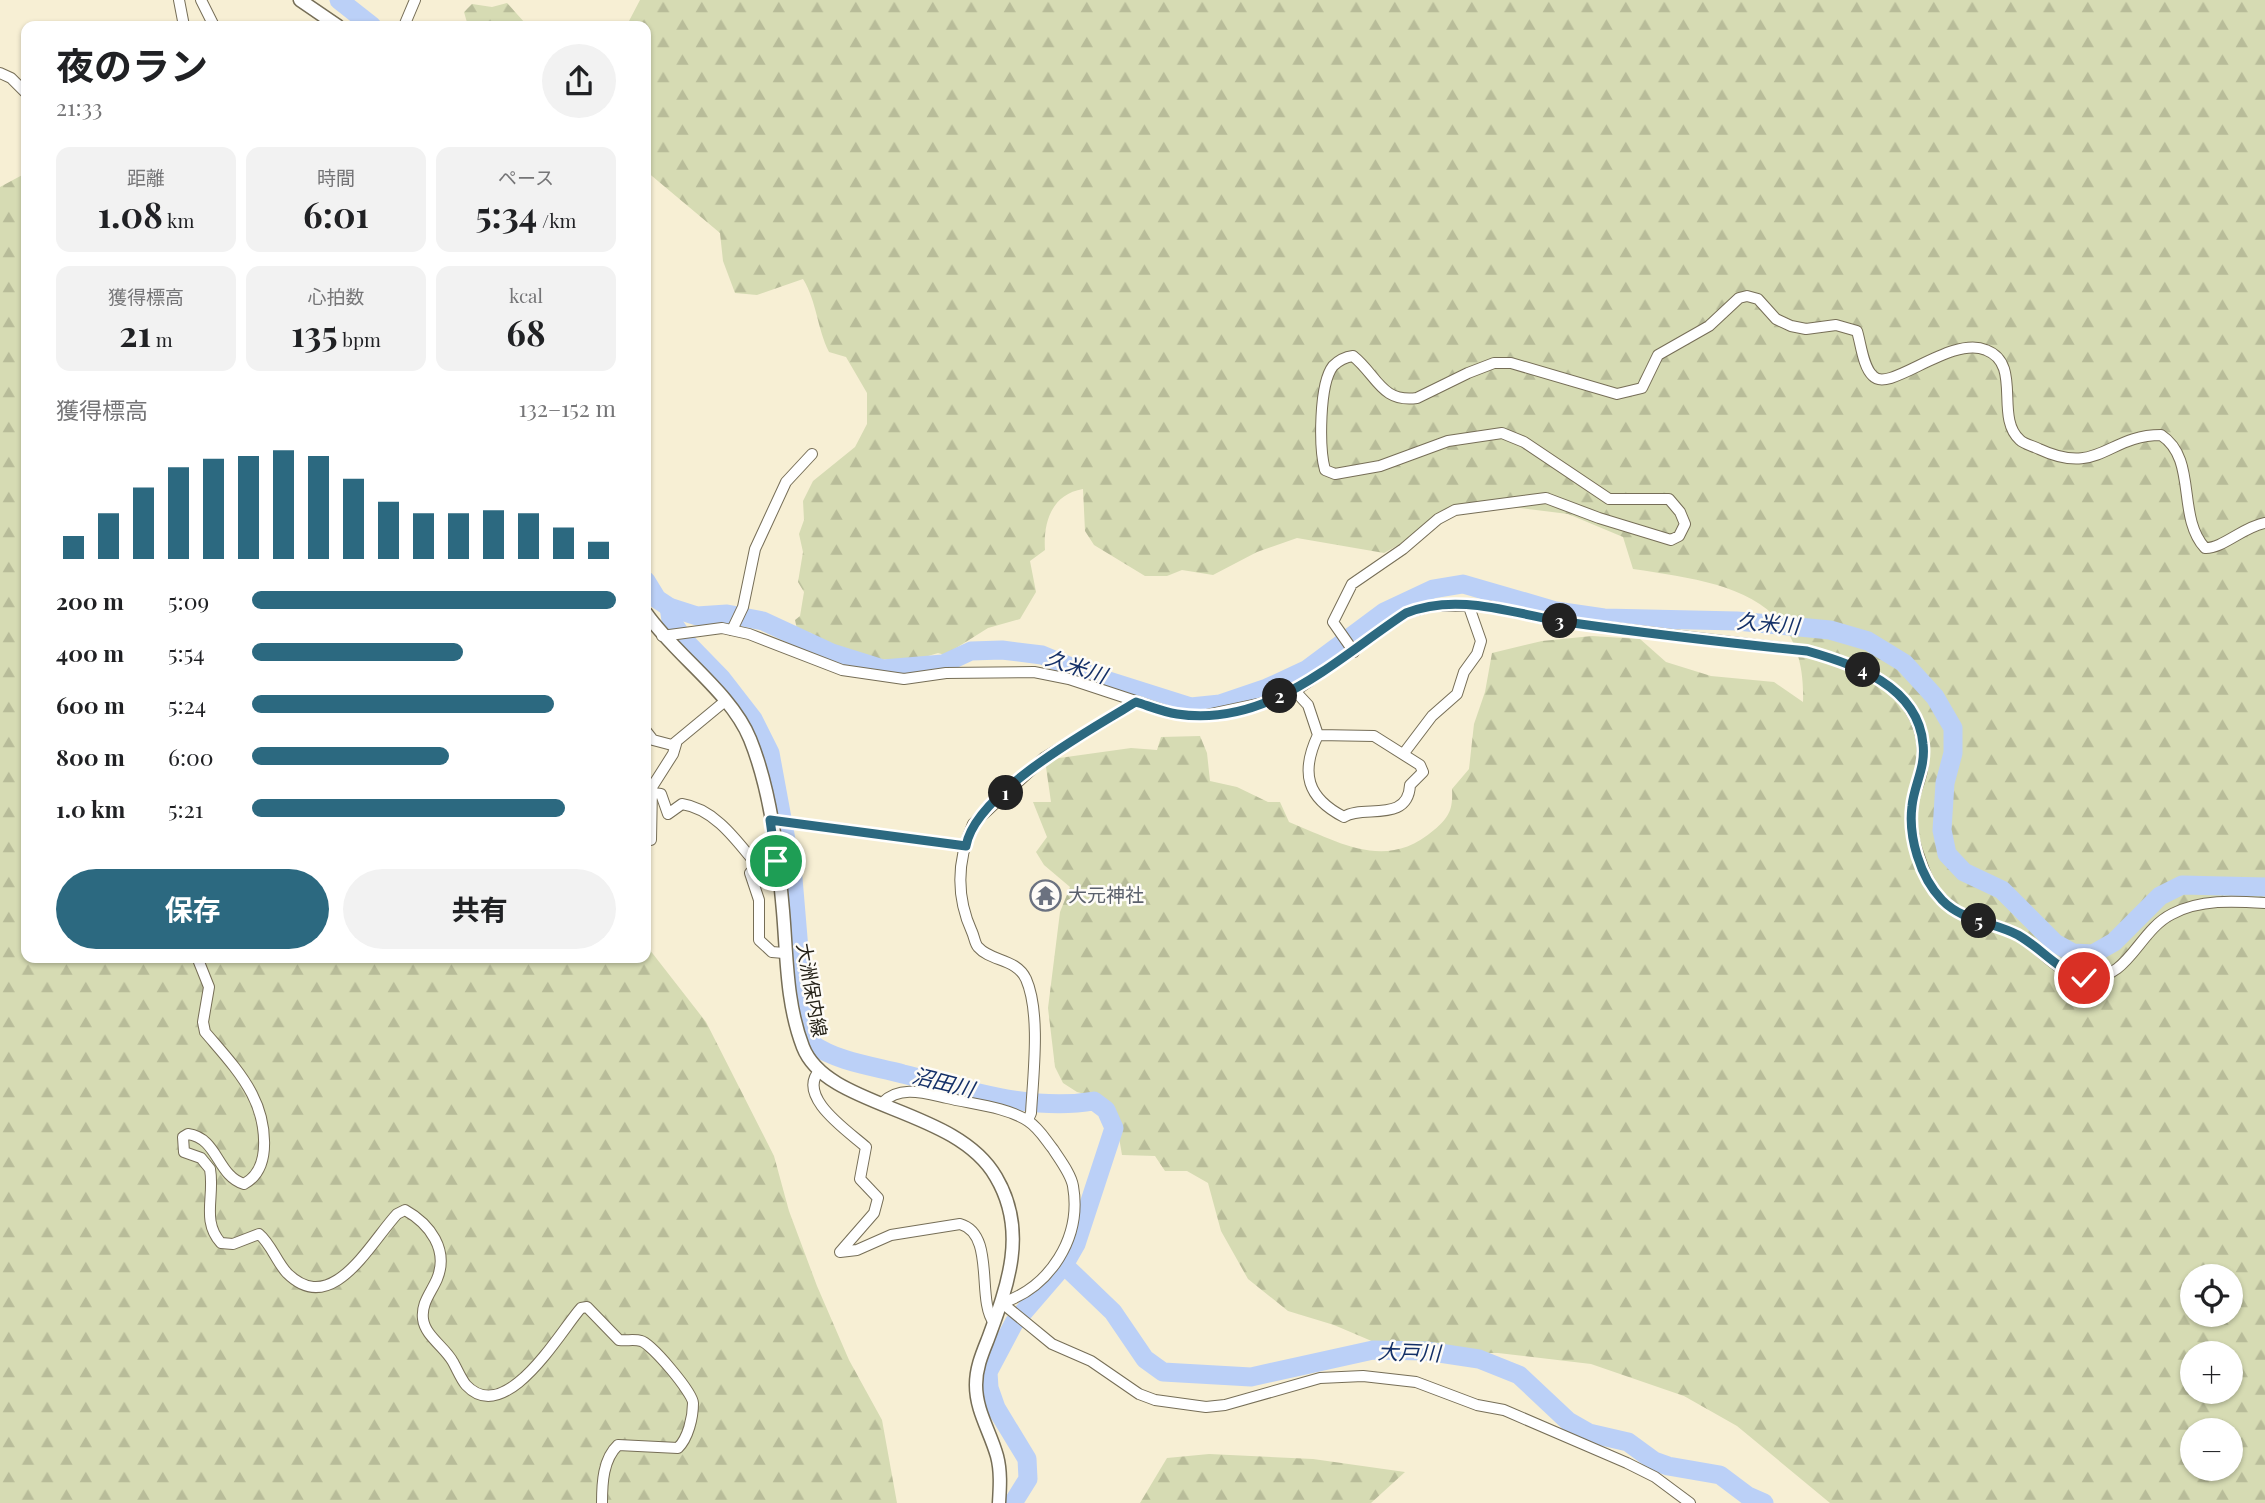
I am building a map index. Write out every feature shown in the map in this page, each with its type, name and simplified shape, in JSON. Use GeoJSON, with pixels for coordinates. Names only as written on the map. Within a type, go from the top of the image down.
{"type":"FeatureCollection","features":[{"type":"Feature","properties":{"kind":"main road"},"geometry":{"type":"LineString","coordinates":[[304,1],[331,21]]}},
{"type":"Feature","properties":{"kind":"main road","name":"大洲保内線"},"geometry":{"type":"LineString","coordinates":[[651,619],[724,702],[749,736],[773,820],[784,953],[797,1031],[804,1050],[820,1069],[855,1092],[965,1141],[996,1176],[1012,1217],[1015,1244],[1011,1274],[979,1363],[976,1384],[978,1405],[997,1457],[1001,1480],[999,1503]]}},
{"type":"Feature","properties":{"kind":"street"},"geometry":{"type":"LineString","coordinates":[[179,0],[183,21]]}},
{"type":"Feature","properties":{"kind":"street"},"geometry":{"type":"LineString","coordinates":[[201,0],[212,21]]}},
{"type":"Feature","properties":{"kind":"street"},"geometry":{"type":"LineString","coordinates":[[406,21],[415,0]]}},
{"type":"Feature","properties":{"kind":"street"},"geometry":{"type":"LineString","coordinates":[[0,73],[11,78],[21,88]]}},
{"type":"Feature","properties":{"kind":"street"},"geometry":{"type":"LineString","coordinates":[[1352,649],[1333,622],[1334,613],[1346,600],[1352,584],[1403,550],[1438,519],[1455,510],[1546,498],[1671,540],[1679,536],[1685,524],[1680,512],[1669,499],[1609,499],[1524,442],[1503,433],[1476,434],[1448,441],[1380,466],[1335,474],[1325,470],[1321,456],[1321,426],[1326,386],[1332,367],[1343,358],[1353,356],[1392,397],[1404,400],[1417,398],[1494,363],[1511,363],[1617,394],[1642,388],[1658,355],[1709,326],[1739,298],[1747,296],[1758,299],[1776,318],[1791,327],[1806,329],[1836,325],[1857,331],[1870,373],[1875,379],[1887,381],[1950,350],[1967,346],[1997,355],[2004,367],[2011,423],[2019,439],[2050,454],[2078,460],[2093,457],[2118,444],[2161,435],[2173,444],[2180,458],[2189,520],[2197,540],[2205,548],[2214,548],[2248,527],[2265,523]]}},
{"type":"Feature","properties":{"kind":"street"},"geometry":{"type":"LineString","coordinates":[[732,630],[743,607],[755,549],[786,482],[812,454]]}},
{"type":"Feature","properties":{"kind":"street"},"geometry":{"type":"LineString","coordinates":[[665,635],[690,630],[732,630],[842,670],[904,679],[946,673],[1034,673],[1069,679],[1175,714],[1201,716],[1262,703],[1295,691],[1352,649],[1406,613],[1419,608],[1468,604],[1555,621],[1807,651],[1842,661],[1871,674],[1911,708],[1918,722],[1923,744],[1922,768],[1911,818],[1913,839],[1933,888],[1959,913],[2017,934],[2063,971],[2084,978],[2103,977],[2118,971],[2149,930],[2170,915],[2191,906],[2218,902],[2265,903]]}},
{"type":"Feature","properties":{"kind":"street"},"geometry":{"type":"LineString","coordinates":[[1404,753],[1424,724],[1457,694],[1464,672],[1476,654],[1480,641],[1468,604]]}},
{"type":"Feature","properties":{"kind":"street"},"geometry":{"type":"LineString","coordinates":[[1295,691],[1308,705],[1318,734],[1308,769],[1312,790],[1322,806],[1345,817],[1350,813],[1375,813],[1403,802],[1410,794],[1410,785],[1423,772],[1420,765],[1404,753],[1374,736],[1318,734]]}},
{"type":"Feature","properties":{"kind":"street"},"geometry":{"type":"LineString","coordinates":[[651,840],[653,785],[673,754],[676,744],[724,702]]}},
{"type":"Feature","properties":{"kind":"street"},"geometry":{"type":"LineString","coordinates":[[1136,702],[1044,758],[973,824],[966,846],[960,878],[962,910],[979,948],[1009,962],[1026,980],[1034,1021],[1029,1116],[1073,1184],[1073,1223],[1066,1247],[1056,1264],[1032,1288],[1002,1303],[1052,1344],[1091,1361],[1139,1394],[1166,1403],[1206,1407],[1225,1405],[1301,1381],[1342,1377],[1363,1376],[1435,1387],[1477,1405],[1504,1410],[1540,1424],[1627,1462],[1655,1477],[1690,1503]]}},
{"type":"Feature","properties":{"kind":"street"},"geometry":{"type":"LineString","coordinates":[[651,735],[663,745],[676,744]]}},
{"type":"Feature","properties":{"kind":"street"},"geometry":{"type":"LineString","coordinates":[[653,793],[661,794],[668,814],[682,804],[706,812],[758,865]]}},
{"type":"Feature","properties":{"kind":"street"},"geometry":{"type":"LineString","coordinates":[[773,820],[966,846]]}},
{"type":"Feature","properties":{"kind":"street"},"geometry":{"type":"LineString","coordinates":[[776,861],[758,865],[750,873],[759,900],[759,940],[772,952],[784,953]]}},
{"type":"Feature","properties":{"kind":"street"},"geometry":{"type":"LineString","coordinates":[[199,963],[209,987],[203,1022],[205,1032],[252,1094],[260,1117],[264,1144],[257,1173],[244,1184],[230,1177],[202,1138],[188,1134],[183,1137],[184,1152],[201,1158],[210,1169],[208,1215],[214,1236],[221,1243],[233,1244],[259,1234],[288,1273],[301,1284],[318,1288],[330,1285],[354,1267],[397,1214],[405,1210],[413,1214],[436,1239],[442,1255],[441,1266],[423,1308],[423,1321],[428,1332],[449,1354],[466,1385],[488,1395],[502,1391],[528,1376],[581,1308],[587,1307],[619,1340],[642,1341],[653,1349],[690,1393],[693,1402],[687,1439],[678,1448],[618,1446],[610,1453],[606,1465],[602,1503]]}},
{"type":"Feature","properties":{"kind":"street"},"geometry":{"type":"LineString","coordinates":[[820,1069],[814,1075],[813,1086],[819,1103],[866,1147],[860,1179],[878,1198],[874,1213],[840,1252],[857,1250],[903,1232],[960,1224],[967,1226],[975,1237],[982,1258],[986,1273],[986,1313],[994,1323]]}},
{"type":"Feature","properties":{"kind":"street"},"geometry":{"type":"LineString","coordinates":[[882,1103],[890,1095],[920,1092],[1029,1116]]}},
{"type":"Feature","properties":{"kind":"green space"},"geometry":{"type":"Polygon","coordinates":[[[640,0],[2265,0],[2265,1503],[1830,1503],[1737,1426],[1684,1396],[1591,1364],[1498,1353],[1435,1353],[1388,1348],[1334,1325],[1288,1311],[1248,1279],[1221,1231],[1208,1183],[1187,1171],[1165,1171],[1155,1156],[1122,1155],[1115,1114],[1097,1097],[1077,1092],[1063,1083],[1055,1067],[1048,1008],[1060,912],[1070,887],[1044,865],[1036,852],[1047,837],[1033,802],[1051,802],[1045,760],[1131,748],[1157,750],[1161,737],[1200,736],[1207,753],[1210,781],[1237,787],[1268,802],[1280,802],[1289,822],[1326,838],[1362,849],[1398,849],[1416,843],[1434,830],[1449,812],[1452,789],[1469,769],[1474,724],[1485,692],[1492,653],[1542,641],[1592,636],[1640,639],[1666,662],[1711,676],[1774,682],[1803,702],[1800,665],[1790,637],[1774,615],[1752,599],[1696,580],[1633,569],[1623,537],[1568,514],[1505,506],[1454,514],[1384,553],[1297,538],[1257,552],[1213,575],[1182,570],[1167,576],[1145,576],[1094,545],[1085,531],[1083,489],[1064,497],[1052,511],[1046,529],[1045,550],[1030,561],[1036,592],[1020,619],[988,628],[945,655],[938,653],[915,660],[860,659],[837,652],[811,633],[797,629],[795,620],[800,616],[804,592],[798,582],[803,552],[799,534],[804,520],[803,501],[813,481],[855,447],[867,424],[867,393],[846,357],[829,352],[803,279],[757,295],[735,293],[723,261],[720,233],[651,175],[651,21],[629,21],[640,0]]]}},
{"type":"Feature","properties":{"kind":"green space"},"geometry":{"type":"Polygon","coordinates":[[[507,3],[523,21],[467,21],[464,12],[472,4],[492,7],[507,3]]]}},
{"type":"Feature","properties":{"kind":"green space"},"geometry":{"type":"Polygon","coordinates":[[[21,176],[21,963],[651,963],[651,951],[706,1022],[774,1156],[789,1211],[817,1286],[849,1360],[882,1420],[897,1503],[0,1503],[0,187],[21,176]]]}},
{"type":"Feature","properties":{"kind":"green space"},"geometry":{"type":"Polygon","coordinates":[[[1209,1454],[1313,1459],[1405,1472],[1371,1503],[1140,1503],[1167,1458],[1209,1454]]]}},
{"type":"Feature","properties":{"kind":"waterway","name":"久米川"},"geometry":{"type":"LineString","coordinates":[[339,0],[366,21]]}},
{"type":"Feature","properties":{"kind":"waterway","name":"久米川"},"geometry":{"type":"LineString","coordinates":[[651,589],[657,599],[669,607],[697,616],[727,614],[763,621],[832,653],[883,669],[943,664],[971,651],[1002,650],[1042,655],[1093,676],[1191,707],[1220,704],[1267,688],[1306,670],[1384,612],[1433,589],[1463,584],[1556,611],[1604,618],[1737,621],[1830,630],[1868,641],[1904,663],[1935,697],[1953,728],[1953,753],[1945,783],[1942,830],[1947,854],[1964,872],[2002,890],[2055,943],[2073,953],[2093,954],[2114,942],[2160,896],[2182,885],[2265,887]]}},
{"type":"Feature","properties":{"kind":"waterway","name":"沼田川"},"geometry":{"type":"LineString","coordinates":[[669,607],[671,620],[685,641],[722,679],[753,719],[770,753],[793,878],[806,1033],[812,1044],[856,1063],[998,1097],[1046,1104],[1094,1101],[1106,1110],[1114,1128],[1076,1244],[1064,1265],[1014,1323],[988,1372],[989,1388],[996,1408],[1027,1459],[1028,1479],[1013,1503]]}},
{"type":"Feature","properties":{"kind":"waterway","name":"大戸川"},"geometry":{"type":"LineString","coordinates":[[1064,1265],[1113,1312],[1145,1359],[1163,1372],[1251,1377],[1373,1350],[1426,1351],[1479,1359],[1519,1375],[1568,1421],[1589,1433],[1628,1442],[1654,1461],[1668,1466],[1720,1475],[1748,1496],[1764,1503]]}},
{"type":"Feature","properties":{"kind":"place","name":"大元神社"},"geometry":{"type":"Point","coordinates":[1045,895]}},
{"type":"Feature","properties":{"kind":"route"},"geometry":{"type":"LineString","coordinates":[[776,861],[770,820],[966,846],[973,824],[1044,758],[1136,702],[1175,714],[1201,716],[1262,703],[1295,691],[1324,673],[1406,613],[1432,606],[1468,604],[1507,609],[1555,621],[1807,651],[1842,661],[1871,674],[1911,708],[1918,722],[1923,744],[1922,768],[1919,787],[1912,803],[1913,839],[1928,881],[1942,901],[1959,913],[2017,934],[2063,971],[2084,978]]}}]}
